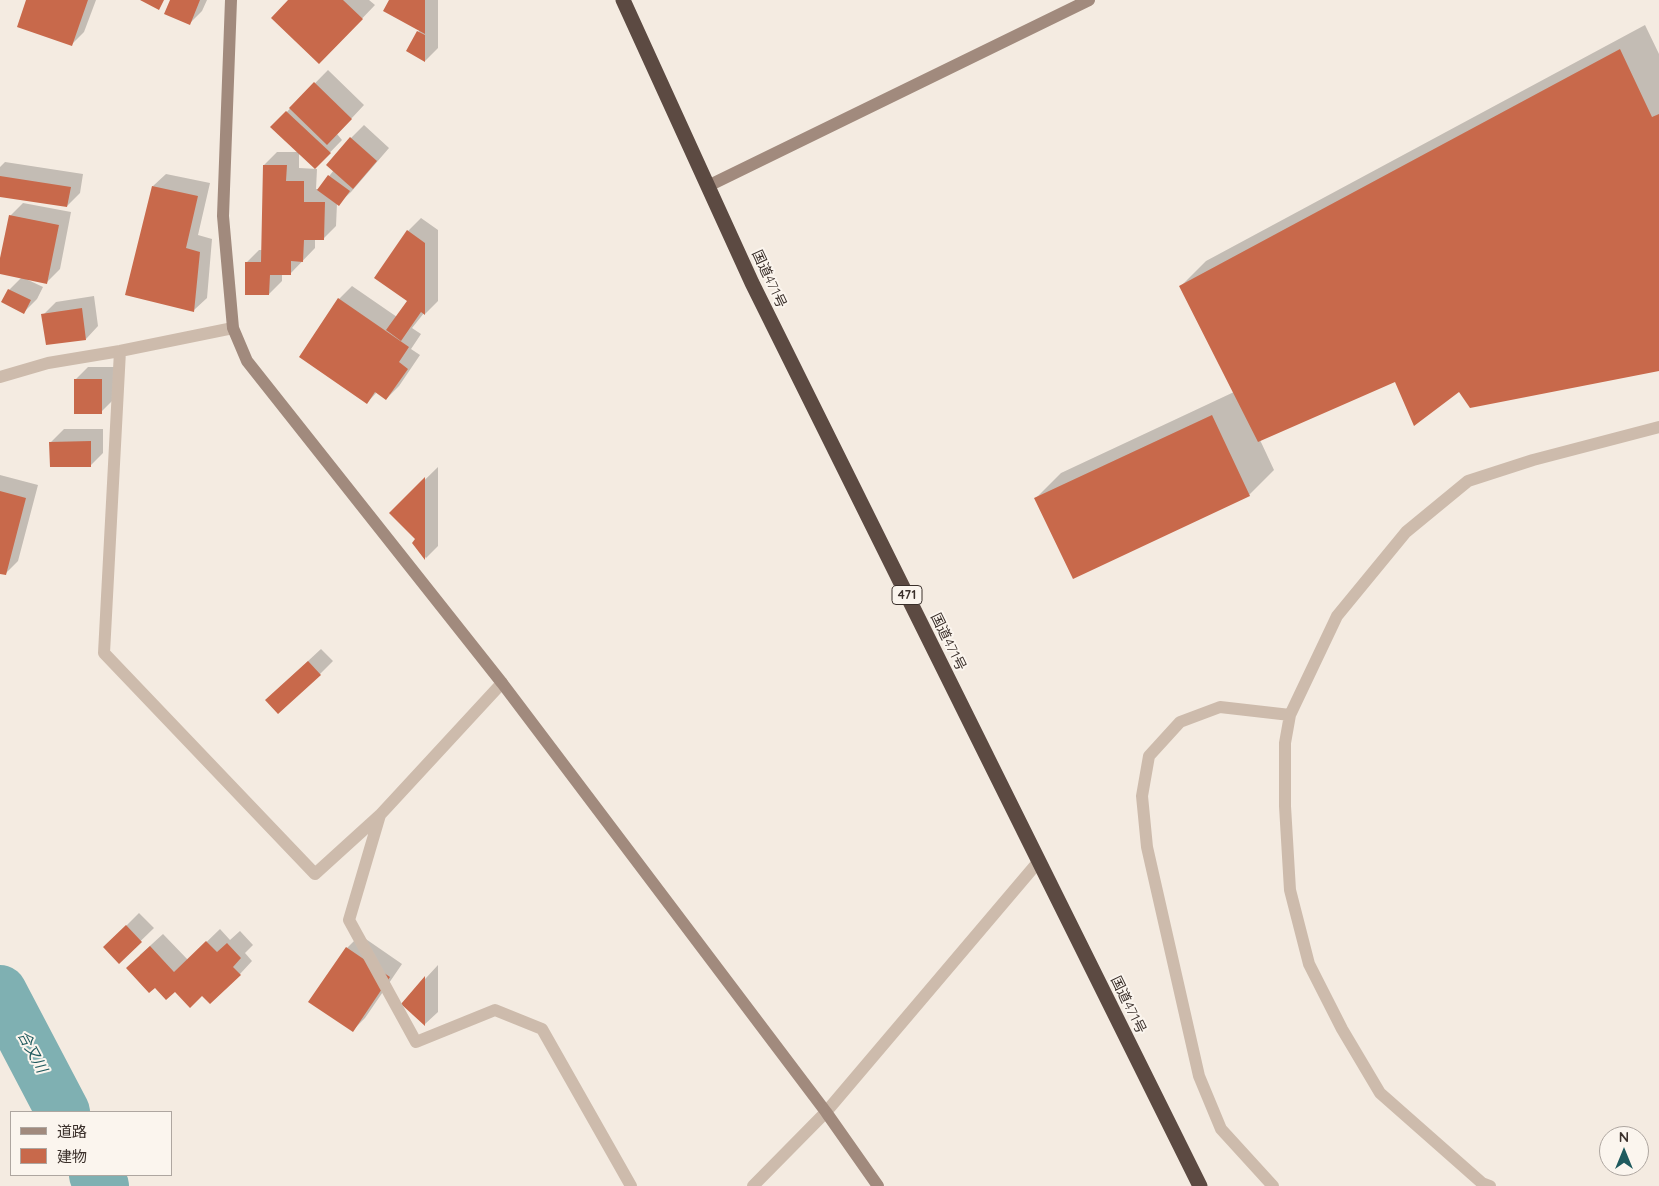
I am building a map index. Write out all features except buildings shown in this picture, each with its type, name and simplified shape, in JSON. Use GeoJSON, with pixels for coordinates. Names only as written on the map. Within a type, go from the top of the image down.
{"type":"FeatureCollection","features":[{"type":"Feature","properties":{"kind":"highway","name":"国道471号"},"geometry":{"type":"LineString","coordinates":[[623,0],[752,283],[1200,1186]]}},
{"type":"Feature","properties":{"kind":"street"},"geometry":{"type":"LineString","coordinates":[[231,0],[223,216],[233,328],[247,361],[502,682],[826,1112],[878,1186]]}},
{"type":"Feature","properties":{"kind":"street"},"geometry":{"type":"LineString","coordinates":[[708,186],[1089,0]]}},
{"type":"Feature","properties":{"kind":"street"},"geometry":{"type":"LineString","coordinates":[[0,377],[48,363],[120,351],[233,328]]}},
{"type":"Feature","properties":{"kind":"street"},"geometry":{"type":"LineString","coordinates":[[120,351],[104,653],[315,874],[380,814],[502,682]]}},
{"type":"Feature","properties":{"kind":"street"},"geometry":{"type":"LineString","coordinates":[[1490,1186],[1482,1183],[1380,1093],[1342,1028],[1309,964],[1290,890],[1285,806],[1285,743],[1290,715],[1337,616],[1406,532],[1468,481],[1533,460],[1659,427]]}},
{"type":"Feature","properties":{"kind":"street"},"geometry":{"type":"LineString","coordinates":[[1273,1186],[1221,1129],[1199,1076],[1147,847],[1142,796],[1149,756],[1180,722],[1220,707],[1290,715]]}},
{"type":"Feature","properties":{"kind":"street"},"geometry":{"type":"LineString","coordinates":[[380,814],[349,920],[416,1042],[495,1010],[542,1029],[631,1186]]}},
{"type":"Feature","properties":{"kind":"street"},"geometry":{"type":"LineString","coordinates":[[753,1186],[826,1112],[1039,861]]}},
{"type":"Feature","properties":{"kind":"waterway","name":"合又川"},"geometry":{"type":"LineString","coordinates":[[0,992],[62,1111]]}},
{"type":"Feature","properties":{"kind":"waterway","name":"合又川"},"geometry":{"type":"LineString","coordinates":[[97,1176],[102,1186]]}}]}
